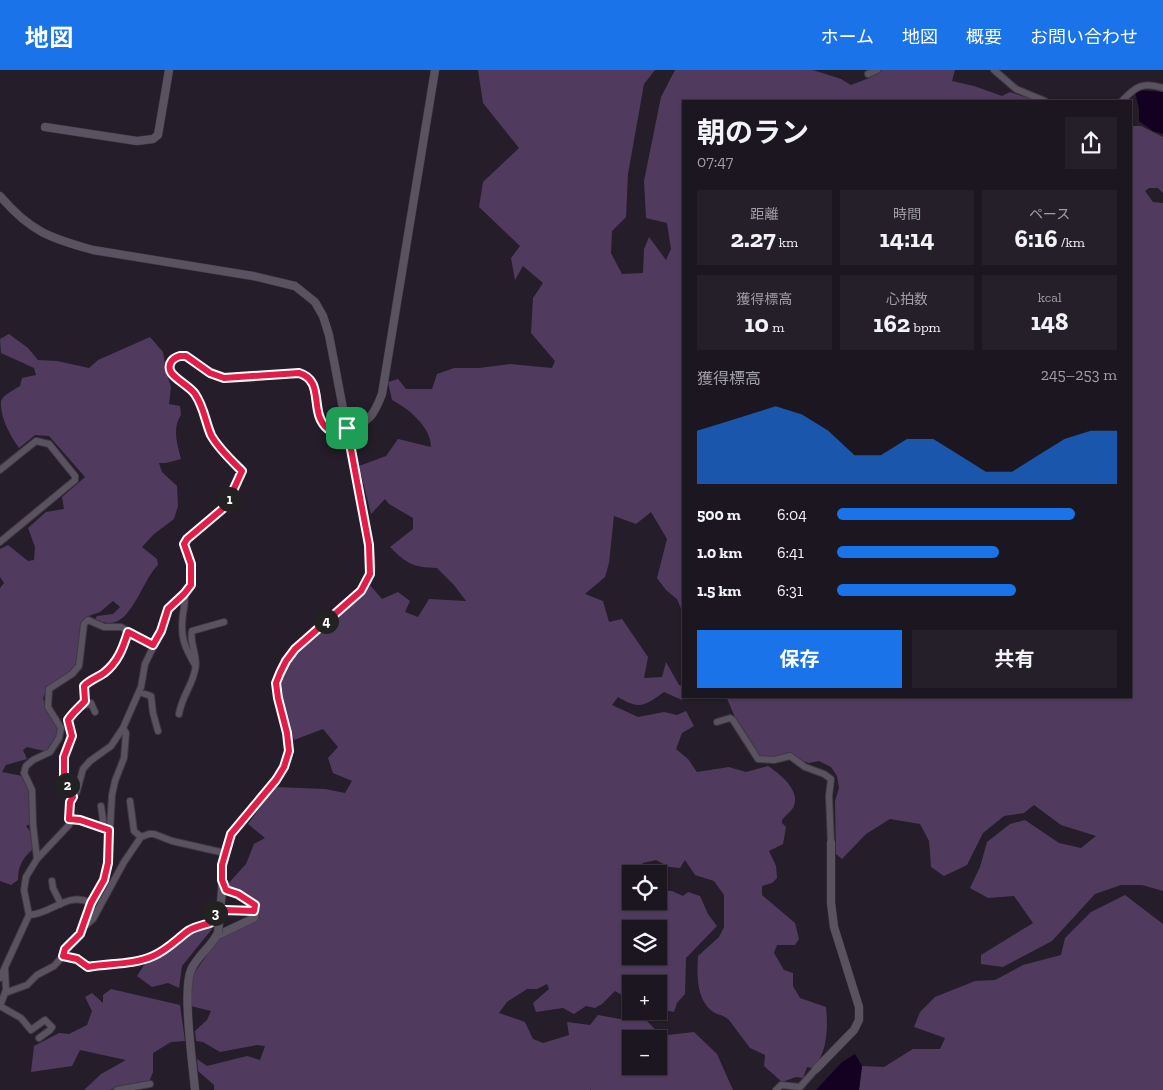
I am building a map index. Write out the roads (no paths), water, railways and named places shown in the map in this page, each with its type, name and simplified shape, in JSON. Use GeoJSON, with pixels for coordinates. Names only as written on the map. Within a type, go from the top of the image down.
{"type":"FeatureCollection","features":[{"type":"Feature","properties":{"kind":"street"},"geometry":{"type":"LineString","coordinates":[[45,127],[137,141],[153,139],[158,136],[169,70]]}},
{"type":"Feature","properties":{"kind":"street"},"geometry":{"type":"LineString","coordinates":[[0,978],[28,915],[24,883],[37,858],[69,825],[70,802],[77,791],[84,769],[90,761],[111,746],[123,728],[139,692],[145,664],[161,631],[168,609],[191,585],[191,564],[184,544],[187,539],[226,506],[242,471],[215,441],[210,433],[202,406],[192,389],[172,375],[171,363],[174,358],[186,356],[210,373],[224,378],[299,373],[307,375],[312,381],[320,419],[328,429],[347,428],[367,421],[376,410],[382,394],[435,70]]}},
{"type":"Feature","properties":{"kind":"street"},"geometry":{"type":"LineString","coordinates":[[868,74],[877,70]]}},
{"type":"Feature","properties":{"kind":"street"},"geometry":{"type":"LineString","coordinates":[[994,70],[1016,89],[1043,100]]}},
{"type":"Feature","properties":{"kind":"street"},"geometry":{"type":"LineString","coordinates":[[1123,100],[1137,87],[1154,85],[1163,88]]}},
{"type":"Feature","properties":{"kind":"street"},"geometry":{"type":"LineString","coordinates":[[0,196],[11,209],[31,226],[46,236],[67,243],[93,250],[254,276],[295,286],[316,302],[323,316],[335,356],[369,545],[370,574],[361,591],[295,649],[286,661],[276,683],[289,751],[284,767],[276,780],[231,834],[225,853],[217,935]]}},
{"type":"Feature","properties":{"kind":"street"},"geometry":{"type":"LineString","coordinates":[[0,470],[36,441],[49,444],[75,476],[75,480],[1,539]]}},
{"type":"Feature","properties":{"kind":"street"},"geometry":{"type":"LineString","coordinates":[[184,594],[183,642],[196,666]]}},
{"type":"Feature","properties":{"kind":"street"},"geometry":{"type":"LineString","coordinates":[[37,858],[32,790],[24,773],[26,766],[33,760],[50,752],[59,738],[61,728],[48,707],[49,689],[75,672],[79,666],[84,624],[88,620],[104,626],[121,627],[153,645]]}},
{"type":"Feature","properties":{"kind":"street"},"geometry":{"type":"LineString","coordinates":[[179,714],[181,702],[196,666],[196,656],[190,639],[192,631],[224,622]]}},
{"type":"Feature","properties":{"kind":"street"},"geometry":{"type":"LineString","coordinates":[[80,707],[85,701],[84,686],[116,661],[122,651],[128,632]]}},
{"type":"Feature","properties":{"kind":"street"},"geometry":{"type":"LineString","coordinates":[[139,692],[151,696],[152,713],[158,731]]}},
{"type":"Feature","properties":{"kind":"street"},"geometry":{"type":"LineString","coordinates":[[73,797],[64,776],[64,757],[72,736],[68,720],[73,711],[80,707],[91,704],[95,712]]}},
{"type":"Feature","properties":{"kind":"street"},"geometry":{"type":"LineString","coordinates":[[717,722],[730,718],[733,720],[758,759],[774,760],[790,756],[805,767],[824,774],[831,779],[829,796],[831,903],[834,927],[859,1007],[859,1020],[847,1038],[800,1087],[780,1085],[776,1090]]}},
{"type":"Feature","properties":{"kind":"street"},"geometry":{"type":"LineString","coordinates":[[5,993],[27,985],[36,976],[54,966],[63,956],[65,949],[80,934],[84,927],[91,903],[104,880],[108,863],[107,829],[115,781],[124,758],[126,732],[123,728]]}},
{"type":"Feature","properties":{"kind":"street"},"geometry":{"type":"LineString","coordinates":[[130,801],[134,831],[141,837]]}},
{"type":"Feature","properties":{"kind":"street"},"geometry":{"type":"LineString","coordinates":[[101,806],[107,829]]}},
{"type":"Feature","properties":{"kind":"street"},"geometry":{"type":"LineString","coordinates":[[69,819],[80,820],[107,829]]}},
{"type":"Feature","properties":{"kind":"street"},"geometry":{"type":"LineString","coordinates":[[84,927],[94,919],[124,862],[141,837],[154,834],[172,841],[225,853]]}},
{"type":"Feature","properties":{"kind":"street"},"geometry":{"type":"LineString","coordinates":[[195,1090],[188,1018],[188,980],[194,965],[217,935],[254,918],[255,905],[238,894],[226,890],[222,880]]}},
{"type":"Feature","properties":{"kind":"street"},"geometry":{"type":"LineString","coordinates":[[52,881],[53,888],[61,904]]}},
{"type":"Feature","properties":{"kind":"street"},"geometry":{"type":"LineString","coordinates":[[28,915],[36,915],[73,899],[85,900],[91,903]]}},
{"type":"Feature","properties":{"kind":"street"},"geometry":{"type":"LineString","coordinates":[[63,956],[77,959],[88,967],[152,957],[174,944],[189,930],[210,923],[215,913],[225,910],[254,911]]}},
{"type":"Feature","properties":{"kind":"street"},"geometry":{"type":"LineString","coordinates":[[5,968],[5,993],[0,1006],[21,1018],[31,1030],[45,1020],[52,1027],[39,1038]]}},
{"type":"Feature","properties":{"kind":"street"},"geometry":{"type":"LineString","coordinates":[[117,1090],[150,1084]]}}]}
